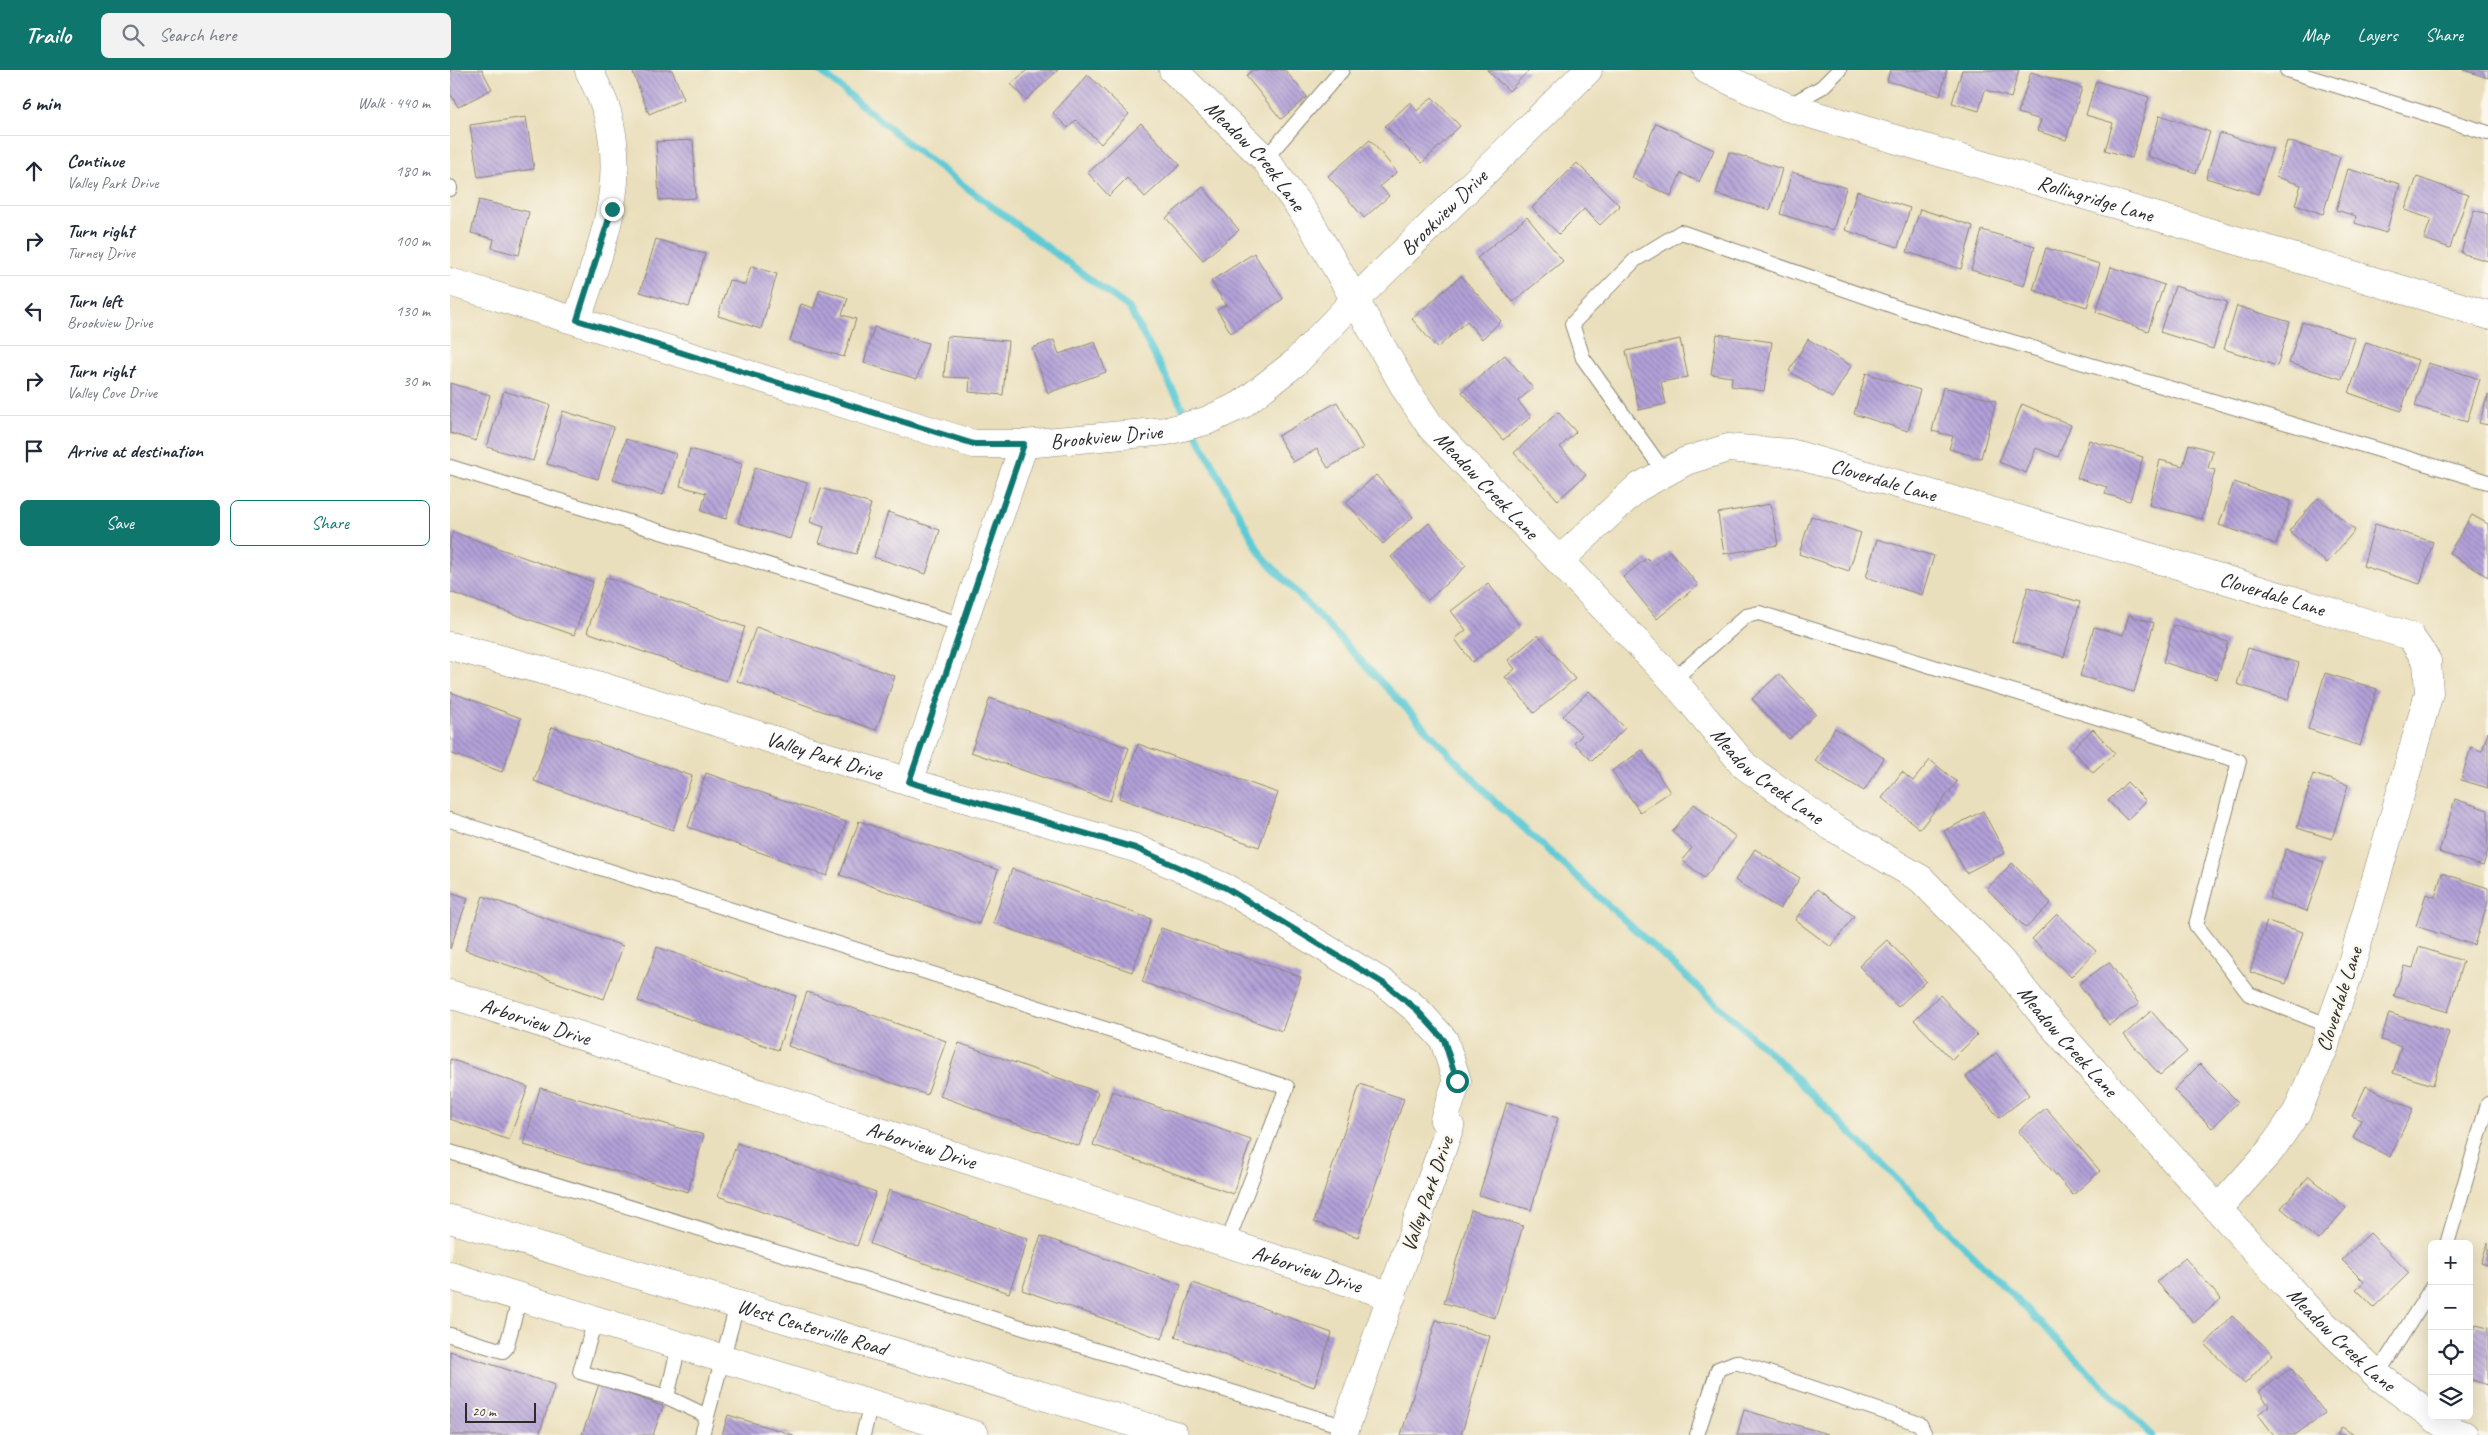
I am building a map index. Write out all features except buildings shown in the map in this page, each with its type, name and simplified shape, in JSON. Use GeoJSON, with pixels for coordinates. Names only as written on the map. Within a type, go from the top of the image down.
{"type":"FeatureCollection","features":[{"type":"Feature","properties":{"kind":"street"},"geometry":{"type":"LineString","coordinates":[[577,320],[612,209],[616,166],[607,112],[590,70]]}},
{"type":"Feature","properties":{"kind":"street","name":"Meadow Creek Lane"},"geometry":{"type":"LineString","coordinates":[[1173,70],[1265,159],[1309,220],[1407,391],[1431,427],[1673,680],[1745,766],[1832,827],[1922,879],[2001,961],[2044,1016],[2308,1309],[2377,1375],[2451,1430],[2464,1435]]}},
{"type":"Feature","properties":{"kind":"street","name":"Brookview Drive"},"geometry":{"type":"LineString","coordinates":[[450,282],[974,444],[1024,444],[1167,431],[1206,421],[1240,405],[1295,363],[1355,300],[1588,70]]}},
{"type":"Feature","properties":{"kind":"street","name":"Rollingridge Lane"},"geometry":{"type":"LineString","coordinates":[[1707,70],[1787,107],[2488,315]]}},
{"type":"Feature","properties":{"kind":"street"},"geometry":{"type":"LineString","coordinates":[[909,782],[1024,444]]}},
{"type":"Feature","properties":{"kind":"street","name":"Cloverdale Lane"},"geometry":{"type":"LineString","coordinates":[[1560,560],[1637,488],[1686,461],[1728,448],[1790,453],[2181,566],[2410,636],[2427,661],[2429,693],[2350,970],[2325,1046],[2296,1112],[2270,1151],[2218,1209]]}},
{"type":"Feature","properties":{"kind":"street","name":"Valley Park Drive"},"geometry":{"type":"LineString","coordinates":[[450,646],[591,683],[909,782],[1135,848],[1226,888],[1388,986],[1417,1010],[1444,1040],[1457,1081],[1444,1120],[1450,1126],[1345,1431]]}},
{"type":"Feature","properties":{"kind":"street","name":"Arborview Drive"},"geometry":{"type":"LineString","coordinates":[[450,994],[1392,1296]]}},
{"type":"Feature","properties":{"kind":"street","name":"West Centerville Road"},"geometry":{"type":"LineString","coordinates":[[450,1219],[1174,1435]]}},
{"type":"Feature","properties":{"kind":"street"},"geometry":{"type":"LineString","coordinates":[[450,1276],[975,1435]]}},
{"type":"Feature","properties":{"kind":"lane"},"geometry":{"type":"LineString","coordinates":[[1265,159],[1342,70]]}},
{"type":"Feature","properties":{"kind":"lane"},"geometry":{"type":"LineString","coordinates":[[1787,107],[1822,87],[1839,70]]}},
{"type":"Feature","properties":{"kind":"lane"},"geometry":{"type":"LineString","coordinates":[[2287,70],[2488,133]]}},
{"type":"Feature","properties":{"kind":"lane"},"geometry":{"type":"LineString","coordinates":[[1665,474],[1584,358],[1572,324],[1635,260],[1681,232],[1907,311],[2488,482]]}},
{"type":"Feature","properties":{"kind":"lane"},"geometry":{"type":"LineString","coordinates":[[450,467],[963,625]]}},
{"type":"Feature","properties":{"kind":"lane"},"geometry":{"type":"LineString","coordinates":[[1673,680],[1746,616],[1759,613],[2239,761],[2196,925],[2249,994],[2330,1026]]}},
{"type":"Feature","properties":{"kind":"lane"},"geometry":{"type":"LineString","coordinates":[[450,820],[1288,1087],[1227,1243]]}},
{"type":"Feature","properties":{"kind":"lane"},"geometry":{"type":"LineString","coordinates":[[2448,1240],[2488,1104]]}},
{"type":"Feature","properties":{"kind":"lane"},"geometry":{"type":"LineString","coordinates":[[450,1152],[1345,1431]]}},
{"type":"Feature","properties":{"kind":"lane"},"geometry":{"type":"LineString","coordinates":[[2377,1375],[2428,1293]]}},
{"type":"Feature","properties":{"kind":"lane"},"geometry":{"type":"LineString","coordinates":[[450,1335],[503,1351],[506,1348],[520,1297]]}},
{"type":"Feature","properties":{"kind":"lane"},"geometry":{"type":"LineString","coordinates":[[702,1435],[737,1305]]}},
{"type":"Feature","properties":{"kind":"lane"},"geometry":{"type":"LineString","coordinates":[[595,1320],[580,1372],[667,1397],[707,1416]]}},
{"type":"Feature","properties":{"kind":"lane"},"geometry":{"type":"LineString","coordinates":[[667,1397],[679,1345]]}},
{"type":"Feature","properties":{"kind":"lane"},"geometry":{"type":"LineString","coordinates":[[1696,1435],[1718,1369],[1736,1362],[1920,1424],[1925,1435]]}},
{"type":"Feature","properties":{"kind":"lane"},"geometry":{"type":"LineString","coordinates":[[863,1435],[871,1403]]}},
{"type":"Feature","properties":{"kind":"waterway"},"geometry":{"type":"LineString","coordinates":[[819,70],[920,153],[1129,308],[1189,420]]}},
{"type":"Feature","properties":{"kind":"waterway"},"geometry":{"type":"LineString","coordinates":[[1194,430],[1261,555],[1495,802],[1780,1062],[2152,1435]]}},
{"type":"Feature","properties":{"kind":"route"},"geometry":{"type":"LineString","coordinates":[[612,209],[577,320],[891,416],[974,444],[1024,444],[909,782],[1135,848],[1226,888],[1388,986],[1417,1010],[1444,1040],[1457,1081]]}}]}
